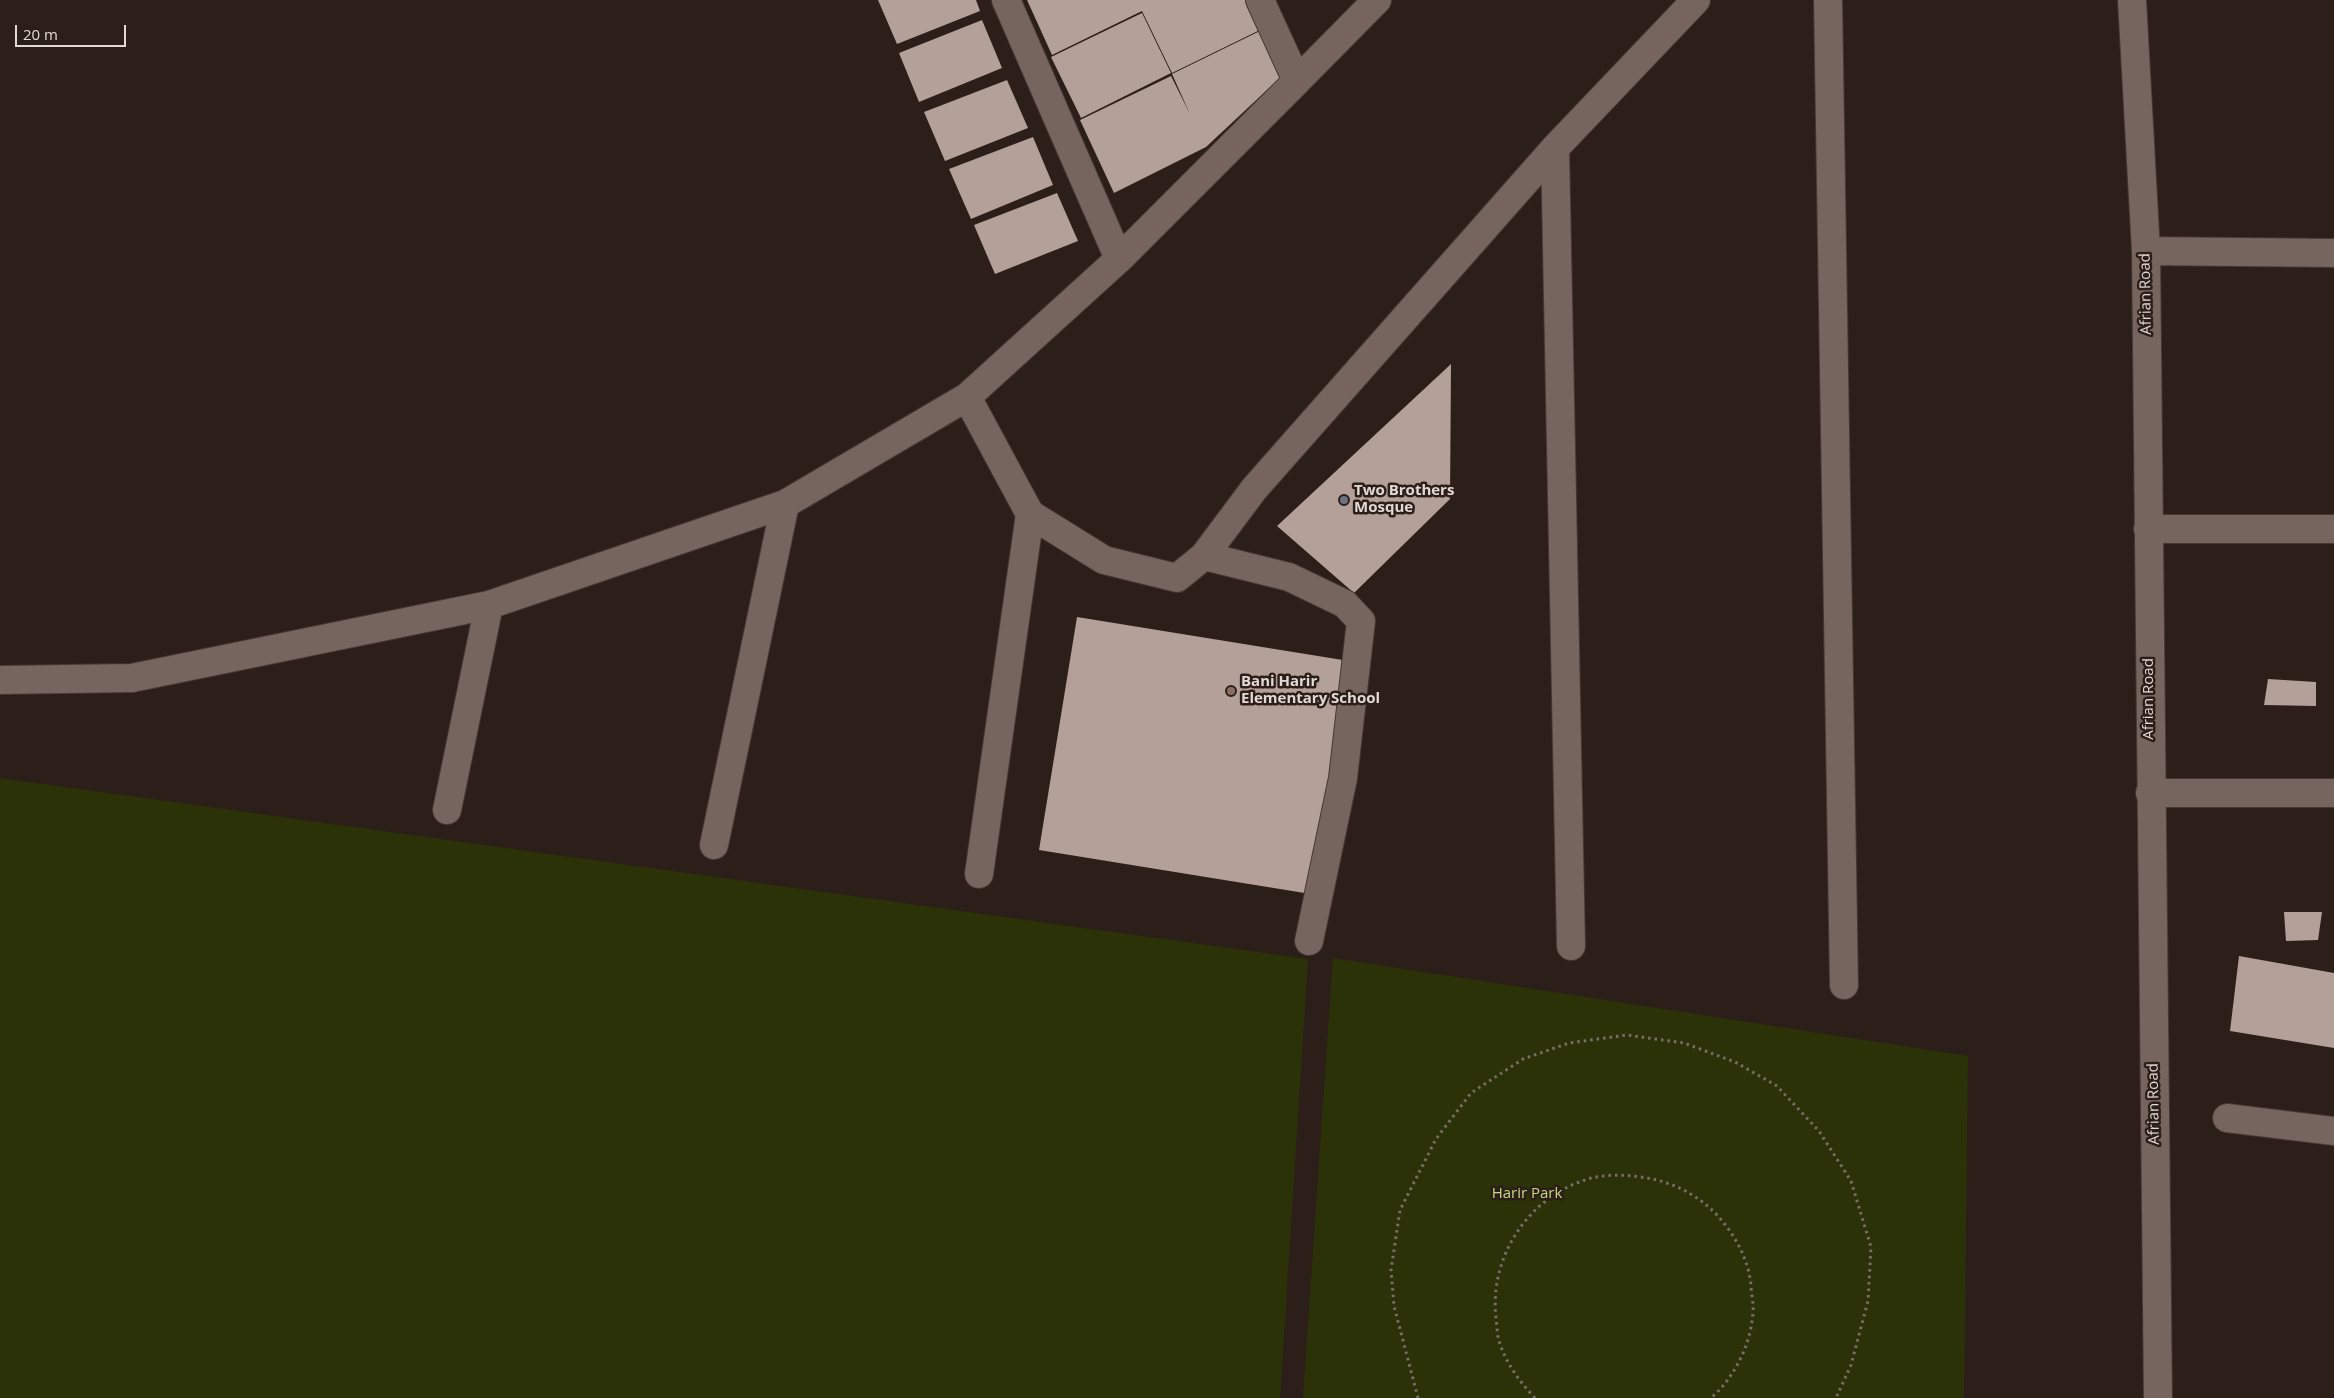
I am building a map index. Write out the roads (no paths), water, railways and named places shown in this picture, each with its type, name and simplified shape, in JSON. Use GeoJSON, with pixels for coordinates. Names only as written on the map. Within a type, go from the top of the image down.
{"type":"FeatureCollection","features":[{"type":"Feature","properties":{"kind":"street"},"geometry":{"type":"LineString","coordinates":[[1006,0],[1119,259]]}},
{"type":"Feature","properties":{"kind":"street"},"geometry":{"type":"LineString","coordinates":[[1260,0],[1297,81]]}},
{"type":"Feature","properties":{"kind":"street"},"geometry":{"type":"LineString","coordinates":[[0,680],[132,678],[489,605],[785,504],[967,397],[1119,259],[1377,0]]}},
{"type":"Feature","properties":{"kind":"street"},"geometry":{"type":"LineString","coordinates":[[967,397],[1030,514],[1104,560],[1177,578],[1204,556],[1254,489],[1556,148],[1696,0]]}},
{"type":"Feature","properties":{"kind":"street"},"geometry":{"type":"LineString","coordinates":[[1828,0],[1844,985]]}},
{"type":"Feature","properties":{"kind":"street","name":"Afrian Road"},"geometry":{"type":"LineString","coordinates":[[2132,0],[2146,251],[2150,793],[2158,1398]]}},
{"type":"Feature","properties":{"kind":"street"},"geometry":{"type":"LineString","coordinates":[[1556,148],[1571,946]]}},
{"type":"Feature","properties":{"kind":"street"},"geometry":{"type":"LineString","coordinates":[[2146,251],[2334,253]]}},
{"type":"Feature","properties":{"kind":"street"},"geometry":{"type":"LineString","coordinates":[[714,845],[785,504]]}},
{"type":"Feature","properties":{"kind":"street"},"geometry":{"type":"LineString","coordinates":[[979,874],[1030,514]]}},
{"type":"Feature","properties":{"kind":"street"},"geometry":{"type":"LineString","coordinates":[[2148,529],[2334,529]]}},
{"type":"Feature","properties":{"kind":"street"},"geometry":{"type":"LineString","coordinates":[[1204,556],[1289,577],[1345,604],[1361,621],[1343,778],[1310,941]]}},
{"type":"Feature","properties":{"kind":"street"},"geometry":{"type":"LineString","coordinates":[[447,810],[489,605]]}},
{"type":"Feature","properties":{"kind":"street"},"geometry":{"type":"LineString","coordinates":[[2150,793],[2334,793]]}},
{"type":"Feature","properties":{"kind":"street"},"geometry":{"type":"LineString","coordinates":[[2227,1118],[2334,1131]]}},
{"type":"Feature","properties":{"kind":"place","name":"Two Brothers Mosque"},"geometry":{"type":"Point","coordinates":[1344,500]}},
{"type":"Feature","properties":{"kind":"place","name":"Bani Harir Elementary School"},"geometry":{"type":"Point","coordinates":[1231,691]}},
{"type":"Feature","properties":{"kind":"park label","name":"Harir Park"},"geometry":{"type":"Point","coordinates":[1527,1194]}}]}
